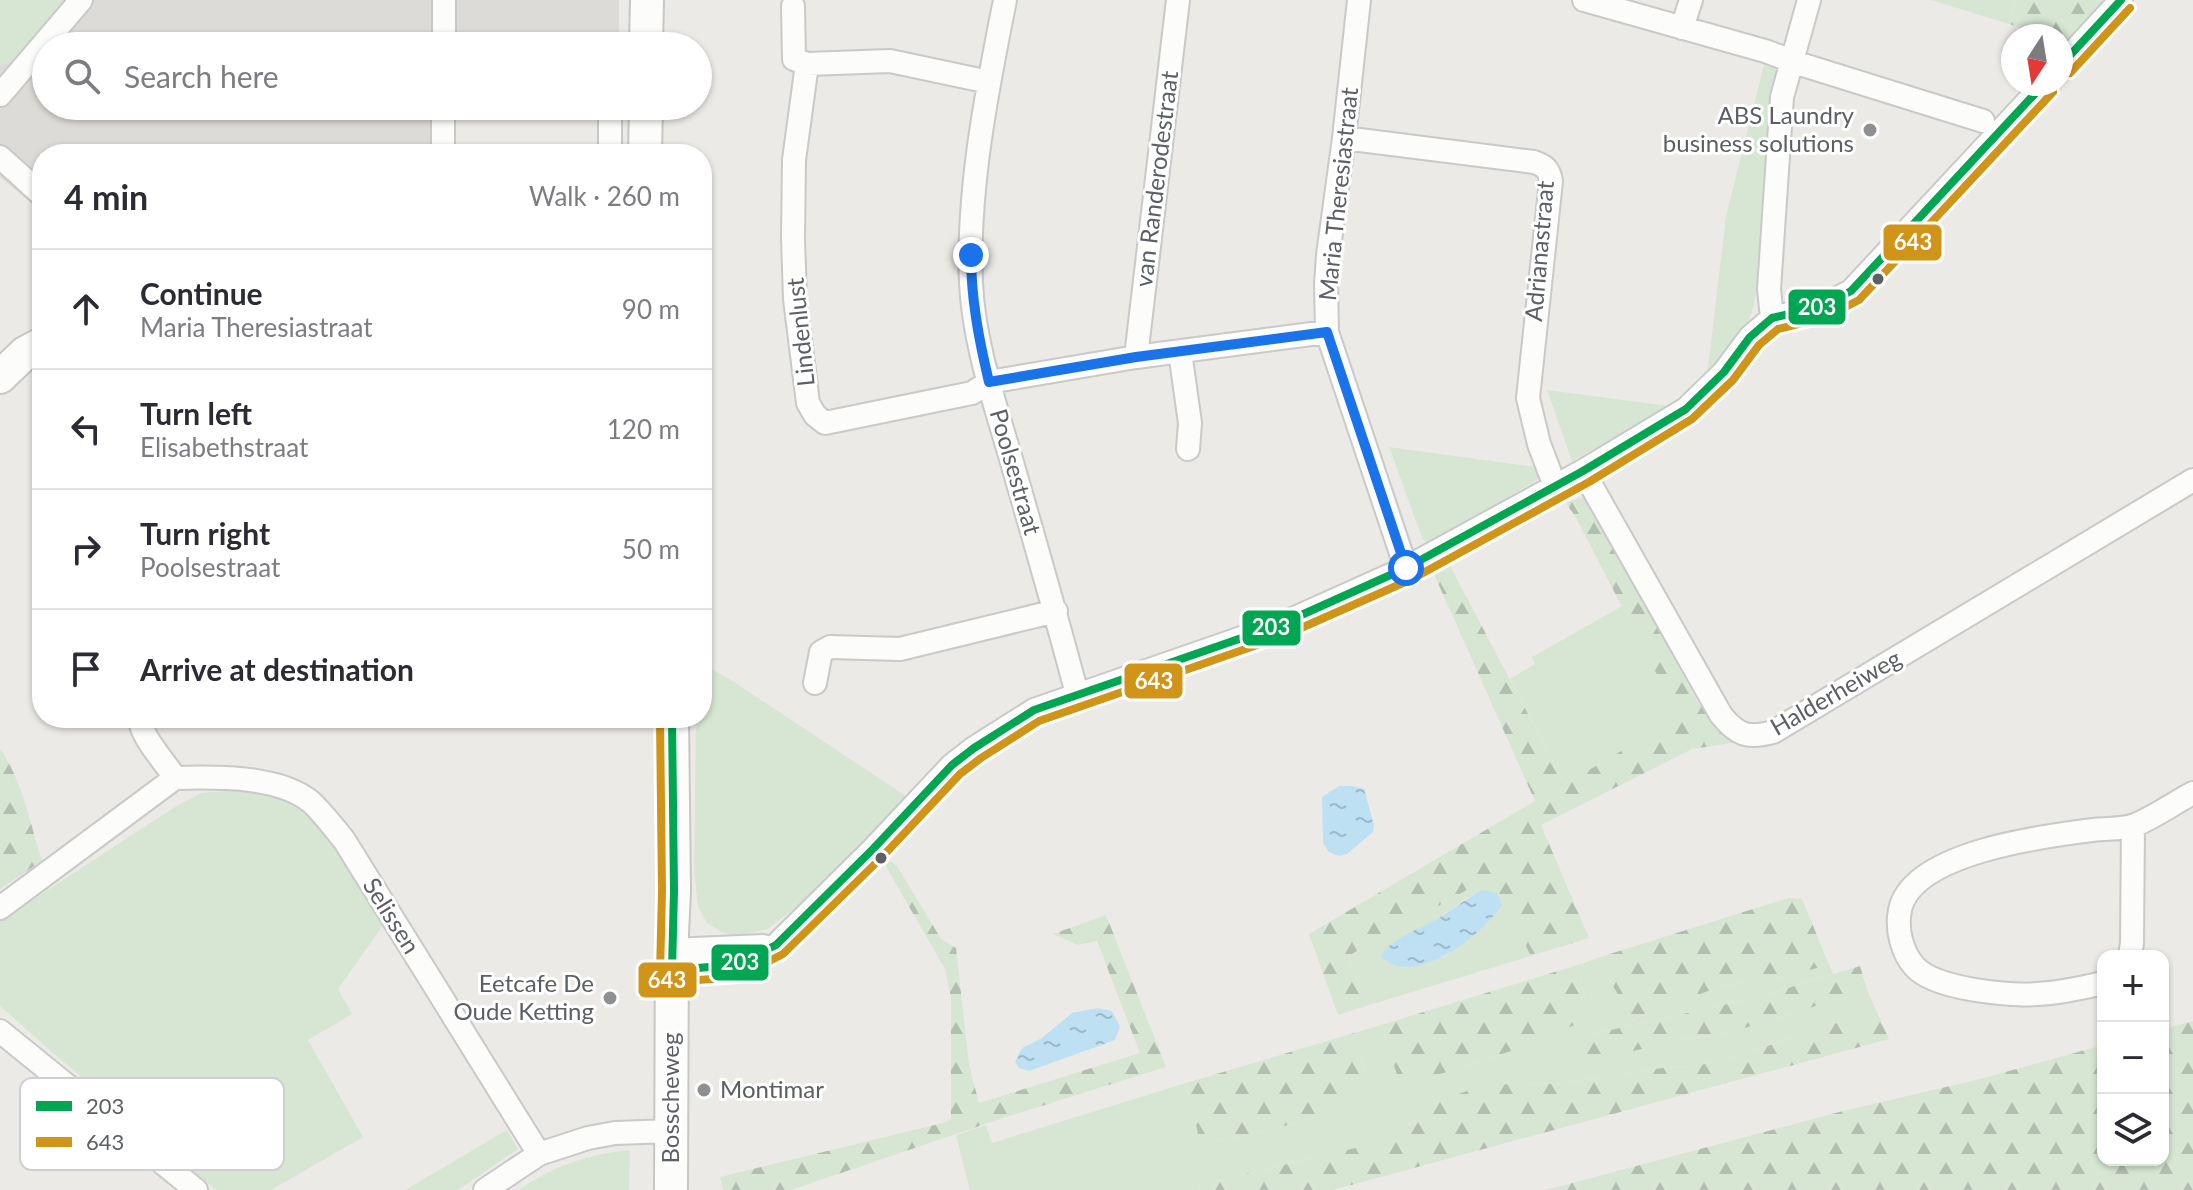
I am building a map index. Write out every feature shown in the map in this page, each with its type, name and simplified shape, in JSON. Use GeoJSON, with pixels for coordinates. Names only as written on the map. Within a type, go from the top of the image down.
{"type":"FeatureCollection","features":[{"type":"Feature","properties":{"kind":"main road"},"geometry":{"type":"LineString","coordinates":[[646,32],[647,0]]}},
{"type":"Feature","properties":{"kind":"main road"},"geometry":{"type":"LineString","coordinates":[[667,0],[667,32]]}},
{"type":"Feature","properties":{"kind":"main road"},"geometry":{"type":"LineString","coordinates":[[645,144],[646,120]]}},
{"type":"Feature","properties":{"kind":"main road"},"geometry":{"type":"LineString","coordinates":[[666,120],[666,144]]}},
{"type":"Feature","properties":{"kind":"main road"},"geometry":{"type":"LineString","coordinates":[[0,377],[32,349]]}},
{"type":"Feature","properties":{"kind":"main road","name":"Bosscheweg"},"geometry":{"type":"LineString","coordinates":[[671,1190],[672,728]]}},
{"type":"Feature","properties":{"kind":"street"},"geometry":{"type":"LineString","coordinates":[[52,32],[81,0]]}},
{"type":"Feature","properties":{"kind":"street"},"geometry":{"type":"LineString","coordinates":[[444,0],[444,32]]}},
{"type":"Feature","properties":{"kind":"street","name":"Poolsestraat"},"geometry":{"type":"LineString","coordinates":[[1005,0],[989,82],[974,192],[971,284],[976,330],[989,382],[1077,694]]}},
{"type":"Feature","properties":{"kind":"street","name":"van Randerodestraat"},"geometry":{"type":"LineString","coordinates":[[1136,357],[1178,0]]}},
{"type":"Feature","properties":{"kind":"street","name":"Maria Theresiastraat"},"geometry":{"type":"LineString","coordinates":[[1359,0],[1328,255],[1327,332],[1406,568]]}},
{"type":"Feature","properties":{"kind":"street"},"geometry":{"type":"LineString","coordinates":[[1584,0],[1765,51],[1983,121]]}},
{"type":"Feature","properties":{"kind":"street"},"geometry":{"type":"LineString","coordinates":[[1682,28],[1691,0]]}},
{"type":"Feature","properties":{"kind":"street"},"geometry":{"type":"LineString","coordinates":[[1772,318],[1769,289],[1782,97],[1809,0]]}},
{"type":"Feature","properties":{"kind":"street"},"geometry":{"type":"LineString","coordinates":[[2073,52],[2121,0]]}},
{"type":"Feature","properties":{"kind":"street"},"geometry":{"type":"LineString","coordinates":[[793,6],[794,59],[807,64],[890,61],[989,82]]}},
{"type":"Feature","properties":{"kind":"street"},"geometry":{"type":"LineString","coordinates":[[5,83],[32,54]]}},
{"type":"Feature","properties":{"kind":"street","name":"Lindenlust"},"geometry":{"type":"LineString","coordinates":[[807,64],[794,160],[793,238],[795,299],[808,403],[815,415],[825,423],[972,393],[989,382]]}},
{"type":"Feature","properties":{"kind":"street"},"geometry":{"type":"LineString","coordinates":[[672,960],[735,965],[776,945],[952,765],[1034,710],[1279,625],[1406,568],[1583,471],[1686,409],[1724,372],[1750,337],[1772,318],[1822,306],[1851,291],[2033,96]]}},
{"type":"Feature","properties":{"kind":"street"},"geometry":{"type":"LineString","coordinates":[[443,120],[443,144]]}},
{"type":"Feature","properties":{"kind":"street"},"geometry":{"type":"LineString","coordinates":[[610,120],[610,144]]}},
{"type":"Feature","properties":{"kind":"street","name":"Adrianastraat"},"geometry":{"type":"LineString","coordinates":[[1344,138],[1534,162],[1545,165],[1550,173],[1528,398],[1539,444],[1555,486]]}},
{"type":"Feature","properties":{"kind":"street"},"geometry":{"type":"LineString","coordinates":[[0,157],[32,186]]}},
{"type":"Feature","properties":{"kind":"street"},"geometry":{"type":"LineString","coordinates":[[989,382],[1136,357],[1327,332]]}},
{"type":"Feature","properties":{"kind":"street"},"geometry":{"type":"LineString","coordinates":[[1180,352],[1190,423],[1188,449]]}},
{"type":"Feature","properties":{"kind":"street","name":"Halderheiweg"},"geometry":{"type":"LineString","coordinates":[[1583,471],[1721,715],[1733,729],[1761,736],[1787,724],[2193,480]]}},
{"type":"Feature","properties":{"kind":"street"},"geometry":{"type":"LineString","coordinates":[[815,683],[821,652],[830,647],[900,649],[1056,611]]}},
{"type":"Feature","properties":{"kind":"street"},"geometry":{"type":"LineString","coordinates":[[0,908],[175,778],[141,728]]}},
{"type":"Feature","properties":{"kind":"street","name":"Selissen"},"geometry":{"type":"LineString","coordinates":[[175,778],[208,777],[267,783],[294,791],[310,801],[344,840],[539,1154]]}},
{"type":"Feature","properties":{"kind":"street"},"geometry":{"type":"LineString","coordinates":[[2097,984],[2024,994],[1989,992],[1941,982],[1915,968],[1900,940],[1900,909],[1910,890],[1932,872],[1965,855],[2021,840],[2133,826],[2193,793]]}},
{"type":"Feature","properties":{"kind":"street"},"geometry":{"type":"LineString","coordinates":[[2131,950],[2133,826]]}},
{"type":"Feature","properties":{"kind":"street"},"geometry":{"type":"LineString","coordinates":[[0,1031],[58,1078]]}},
{"type":"Feature","properties":{"kind":"street"},"geometry":{"type":"LineString","coordinates":[[485,1190],[539,1154],[588,1138],[615,1133],[671,1131]]}},
{"type":"Feature","properties":{"kind":"street"},"geometry":{"type":"LineString","coordinates":[[171,1170],[196,1190]]}},
{"type":"Feature","properties":{"kind":"shaded area"},"geometry":{"type":"Polygon","coordinates":[[[0,0],[619,0],[619,32],[32,32],[32,120],[436,120],[436,144],[32,144],[32,204],[0,177],[0,0]]]}},
{"type":"Feature","properties":{"kind":"green space"},"geometry":{"type":"Polygon","coordinates":[[[0,0],[70,0],[42,32],[32,32],[32,44],[18,60],[0,65],[0,0]]]}},
{"type":"Feature","properties":{"kind":"green space"},"geometry":{"type":"Polygon","coordinates":[[[1931,0],[2016,0],[2009,24],[1931,0]]]}},
{"type":"Feature","properties":{"kind":"green space"},"geometry":{"type":"Polygon","coordinates":[[[2016,0],[2111,0],[2073,40],[2073,24],[2009,24],[2016,0]]]}},
{"type":"Feature","properties":{"kind":"green space"},"geometry":{"type":"Polygon","coordinates":[[[1764,65],[1780,70],[1759,281],[1752,312],[1735,353],[1706,385],[1726,216],[1764,65]]]}},
{"type":"Feature","properties":{"kind":"green space"},"geometry":{"type":"Polygon","coordinates":[[[1547,390],[1669,406],[1572,461],[1547,390]]]}},
{"type":"Feature","properties":{"kind":"green space"},"geometry":{"type":"Polygon","coordinates":[[[1389,447],[1543,468],[1541,477],[1428,543],[1423,540],[1389,447]]]}},
{"type":"Feature","properties":{"kind":"green space"},"geometry":{"type":"Polygon","coordinates":[[[1589,496],[1698,703],[1733,743],[1692,749],[1541,825],[1589,938],[1531,956],[1490,877],[1348,956],[1366,1006],[1338,1015],[1309,934],[1535,801],[1433,572],[1449,564],[1565,784],[1679,717],[1565,502],[1589,496]]]}},
{"type":"Feature","properties":{"kind":"green space"},"geometry":{"type":"Polygon","coordinates":[[[1622,606],[1680,717],[1565,784],[1510,679],[1535,664],[1532,657],[1622,606]]]}},
{"type":"Feature","properties":{"kind":"green space"},"geometry":{"type":"Polygon","coordinates":[[[712,669],[907,797],[807,898],[768,929],[737,936],[707,923],[698,906],[694,873],[696,728],[712,728],[712,669]]]}},
{"type":"Feature","properties":{"kind":"green space"},"geometry":{"type":"Polygon","coordinates":[[[0,749],[20,789],[42,861],[0,889],[0,749]]]}},
{"type":"Feature","properties":{"kind":"green space"},"geometry":{"type":"Polygon","coordinates":[[[250,789],[292,804],[306,813],[320,826],[356,875],[384,924],[338,989],[352,1014],[308,1040],[363,1137],[271,1190],[216,1190],[192,1170],[284,1170],[284,1078],[83,1078],[0,1006],[0,921],[201,793],[250,789]]]}},
{"type":"Feature","properties":{"kind":"green space"},"geometry":{"type":"Polygon","coordinates":[[[890,861],[897,866],[941,939],[956,948],[969,1065],[979,1103],[1140,1053],[1097,941],[1078,945],[1053,934],[1106,915],[1166,1067],[791,1190],[723,1190],[720,1177],[947,1122],[951,1118],[951,998],[945,969],[885,865],[890,861]]]}},
{"type":"Feature","properties":{"kind":"green space"},"geometry":{"type":"Polygon","coordinates":[[[1490,876],[1531,956],[1366,1006],[1348,956],[1490,876]],[[1482,890],[1467,898],[1437,919],[1416,965],[1446,956],[1493,917],[1482,890]]]}},
{"type":"Feature","properties":{"kind":"green space"},"geometry":{"type":"Polygon","coordinates":[[[1788,898],[1802,899],[1828,962],[1825,966],[1775,979],[1722,986],[1632,1019],[1597,958],[1788,898]]]}},
{"type":"Feature","properties":{"kind":"green space"},"geometry":{"type":"Polygon","coordinates":[[[1597,958],[1632,1019],[1722,986],[1775,979],[1825,966],[1828,962],[1833,974],[1755,998],[1574,1038],[1674,1041],[1732,1032],[1867,990],[1876,1010],[1734,1057],[1696,1066],[1669,1067],[1558,1084],[1522,1083],[1439,1101],[1402,1129],[1355,1148],[1199,1185],[1200,1190],[970,1190],[956,1135],[986,1125],[992,1143],[1186,1083],[1199,1137],[1206,1143],[1313,1118],[1368,1082],[1354,1033],[1381,1025],[1398,1078],[1451,1071],[1514,1050],[1577,1024],[1587,1008],[1581,980],[1584,963],[1597,958]]]}},
{"type":"Feature","properties":{"kind":"green space"},"geometry":{"type":"Polygon","coordinates":[[[1584,963],[1581,980],[1587,1008],[1577,1024],[1451,1071],[1409,1082],[1398,1078],[1381,1025],[1584,963]]]}},
{"type":"Feature","properties":{"kind":"green space"},"geometry":{"type":"Polygon","coordinates":[[[1860,966],[1867,990],[1732,1032],[1674,1041],[1588,1062],[1562,1062],[1557,1057],[1559,1047],[1574,1038],[1755,998],[1860,966]]]}},
{"type":"Feature","properties":{"kind":"green space"},"geometry":{"type":"Polygon","coordinates":[[[1876,1010],[1889,1039],[1333,1190],[1200,1190],[1199,1185],[1355,1148],[1402,1129],[1439,1101],[1478,1087],[1558,1084],[1669,1067],[1696,1066],[1734,1057],[1876,1010]]]}},
{"type":"Feature","properties":{"kind":"green space"},"geometry":{"type":"Polygon","coordinates":[[[2193,1021],[2193,1190],[1546,1190],[2097,1047],[2097,1166],[2169,1166],[2169,1027],[2193,1021]]]}},
{"type":"Feature","properties":{"kind":"green space"},"geometry":{"type":"Polygon","coordinates":[[[1354,1033],[1368,1082],[1361,1093],[1313,1118],[1206,1143],[1199,1138],[1186,1083],[1354,1033]]]}},
{"type":"Feature","properties":{"kind":"green space"},"geometry":{"type":"Polygon","coordinates":[[[507,1130],[518,1149],[458,1190],[405,1190],[507,1130]]]}},
{"type":"Feature","properties":{"kind":"green space"},"geometry":{"type":"Polygon","coordinates":[[[630,1150],[629,1190],[519,1190],[544,1174],[572,1162],[630,1150]]]}},
{"type":"Feature","properties":{"kind":"water"},"geometry":{"type":"Polygon","coordinates":[[[1339,786],[1364,789],[1374,825],[1373,832],[1347,854],[1339,856],[1329,852],[1323,843],[1322,797],[1339,786]]]}},
{"type":"Feature","properties":{"kind":"water"},"geometry":{"type":"Polygon","coordinates":[[[1482,890],[1497,893],[1502,905],[1483,927],[1456,949],[1411,967],[1397,966],[1380,957],[1399,939],[1482,890]]]}},
{"type":"Feature","properties":{"kind":"water"},"geometry":{"type":"Polygon","coordinates":[[[1098,1008],[1112,1011],[1120,1027],[1115,1040],[1029,1071],[1019,1068],[1015,1062],[1022,1048],[1042,1038],[1072,1013],[1098,1008]]]}},
{"type":"Feature","properties":{"kind":"transit line","name":"203"},"geometry":{"type":"LineString","coordinates":[[2073,52],[2121,0]]}},
{"type":"Feature","properties":{"kind":"transit line","name":"643"},"geometry":{"type":"LineString","coordinates":[[2073,70],[2130,8]]}},
{"type":"Feature","properties":{"kind":"transit line","name":"203"},"geometry":{"type":"LineString","coordinates":[[672,728],[672,970],[735,965],[776,945],[952,765],[1034,710],[1279,625],[1406,568],[1583,471],[1686,409],[1724,372],[1750,337],[1772,318],[1822,306],[1851,291],[2033,96]]}},
{"type":"Feature","properties":{"kind":"transit line","name":"643"},"geometry":{"type":"LineString","coordinates":[[660,728],[660,973],[672,982],[738,977],[783,954],[881,858],[960,774],[1039,721],[1283,636],[1412,579],[1589,482],[1692,419],[1733,380],[1759,345],[1778,329],[1826,317],[1859,300],[2049,96]]}},
{"type":"Feature","properties":{"kind":"place","name":"ABS Laundry business solutions"},"geometry":{"type":"Point","coordinates":[1870,130]}},
{"type":"Feature","properties":{"kind":"place","name":"Eetcafe De Oude Ketting"},"geometry":{"type":"Point","coordinates":[610,998]}},
{"type":"Feature","properties":{"kind":"place","name":"Montimar"},"geometry":{"type":"Point","coordinates":[704,1090]}},
{"type":"Feature","properties":{"kind":"route"},"geometry":{"type":"LineString","coordinates":[[971,255],[976,330],[989,382],[1136,357],[1327,332],[1406,568]]}}]}
